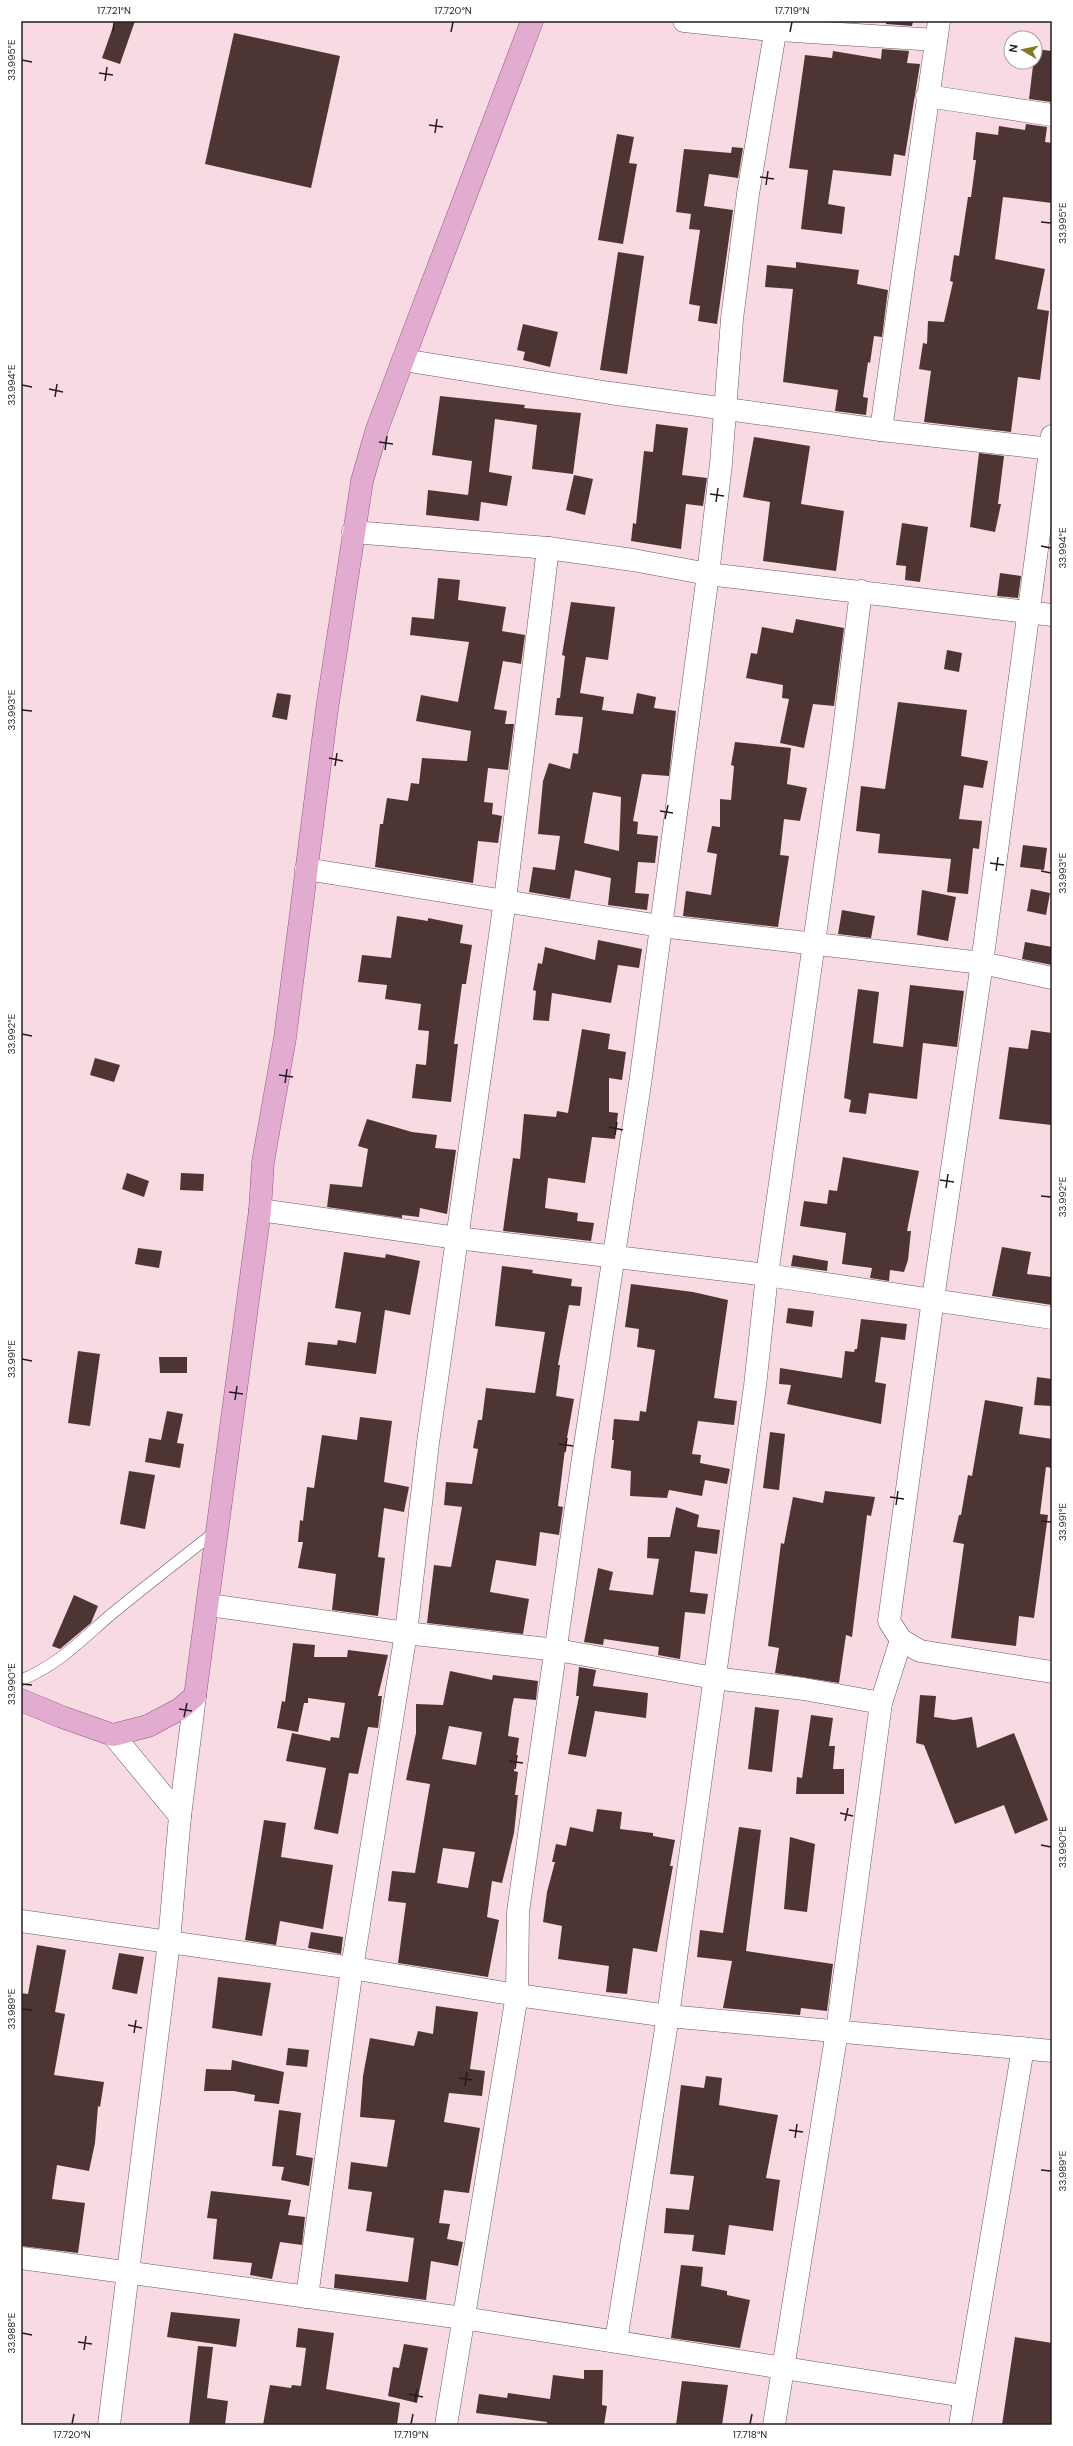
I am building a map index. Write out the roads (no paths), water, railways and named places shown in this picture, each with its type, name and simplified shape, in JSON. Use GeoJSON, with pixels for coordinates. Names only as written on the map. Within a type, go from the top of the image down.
{"type":"FeatureCollection","features":[{"type":"Feature","properties":{"kind":"main road"},"geometry":{"type":"LineString","coordinates":[[21,1700],[62,1718],[113,1735],[148,1726],[180,1708],[196,1696],[260,1210],[263,1162],[285,1038],[306,869],[353,532],[362,481],[377,429],[532,21]]}},
{"type":"Feature","properties":{"kind":"street"},"geometry":{"type":"LineString","coordinates":[[684,21],[938,31],[927,96],[882,430]]}},
{"type":"Feature","properties":{"kind":"street"},"geometry":{"type":"LineString","coordinates":[[446,2425],[518,1995],[518,1912],[613,1257],[640,1084],[708,574],[721,464],[724,408],[732,319],[748,194],[777,25]]}},
{"type":"Feature","properties":{"kind":"street"},"geometry":{"type":"LineString","coordinates":[[927,96],[1052,115]]}},
{"type":"Feature","properties":{"kind":"street"},"geometry":{"type":"LineString","coordinates":[[403,360],[882,430],[1051,445],[1030,612],[982,962],[932,1299],[889,1621],[900,1640],[920,1651],[1052,1672]]}},
{"type":"Feature","properties":{"kind":"street"},"geometry":{"type":"LineString","coordinates":[[353,532],[548,548],[633,560],[708,574],[861,591],[1052,615]]}},
{"type":"Feature","properties":{"kind":"street"},"geometry":{"type":"LineString","coordinates":[[307,2297],[352,1968],[406,1633],[428,1443],[479,1072],[505,900],[548,548]]}},
{"type":"Feature","properties":{"kind":"street"},"geometry":{"type":"LineString","coordinates":[[616,2341],[668,2016],[754,1386],[767,1275],[815,944],[861,591]]}},
{"type":"Feature","properties":{"kind":"street"},"geometry":{"type":"LineString","coordinates":[[306,869],[660,926],[982,962],[1052,978]]}},
{"type":"Feature","properties":{"kind":"street"},"geometry":{"type":"LineString","coordinates":[[260,1210],[457,1238],[767,1275],[1052,1318]]}},
{"type":"Feature","properties":{"kind":"street"},"geometry":{"type":"LineString","coordinates":[[209,1605],[406,1633],[556,1650],[714,1678],[804,1689],[880,1703]]}},
{"type":"Feature","properties":{"kind":"street"},"geometry":{"type":"LineString","coordinates":[[774,2425],[782,2367],[837,2031],[880,1703],[900,1640]]}},
{"type":"Feature","properties":{"kind":"street"},"geometry":{"type":"LineString","coordinates":[[109,2425],[169,1942],[180,1816],[196,1696]]}},
{"type":"Feature","properties":{"kind":"street"},"geometry":{"type":"LineString","coordinates":[[113,1735],[180,1816]]}},
{"type":"Feature","properties":{"kind":"street"},"geometry":{"type":"LineString","coordinates":[[21,1921],[352,1968],[518,1995],[668,2016],[1052,2051]]}},
{"type":"Feature","properties":{"kind":"street"},"geometry":{"type":"LineString","coordinates":[[960,2425],[1023,2048]]}},
{"type":"Feature","properties":{"kind":"street"},"geometry":{"type":"LineString","coordinates":[[21,2258],[463,2318],[964,2396]]}},
{"type":"Feature","properties":{"kind":"lane"},"geometry":{"type":"LineString","coordinates":[[21,1680],[40,1672],[65,1656],[118,1609],[218,1530]]}}]}
